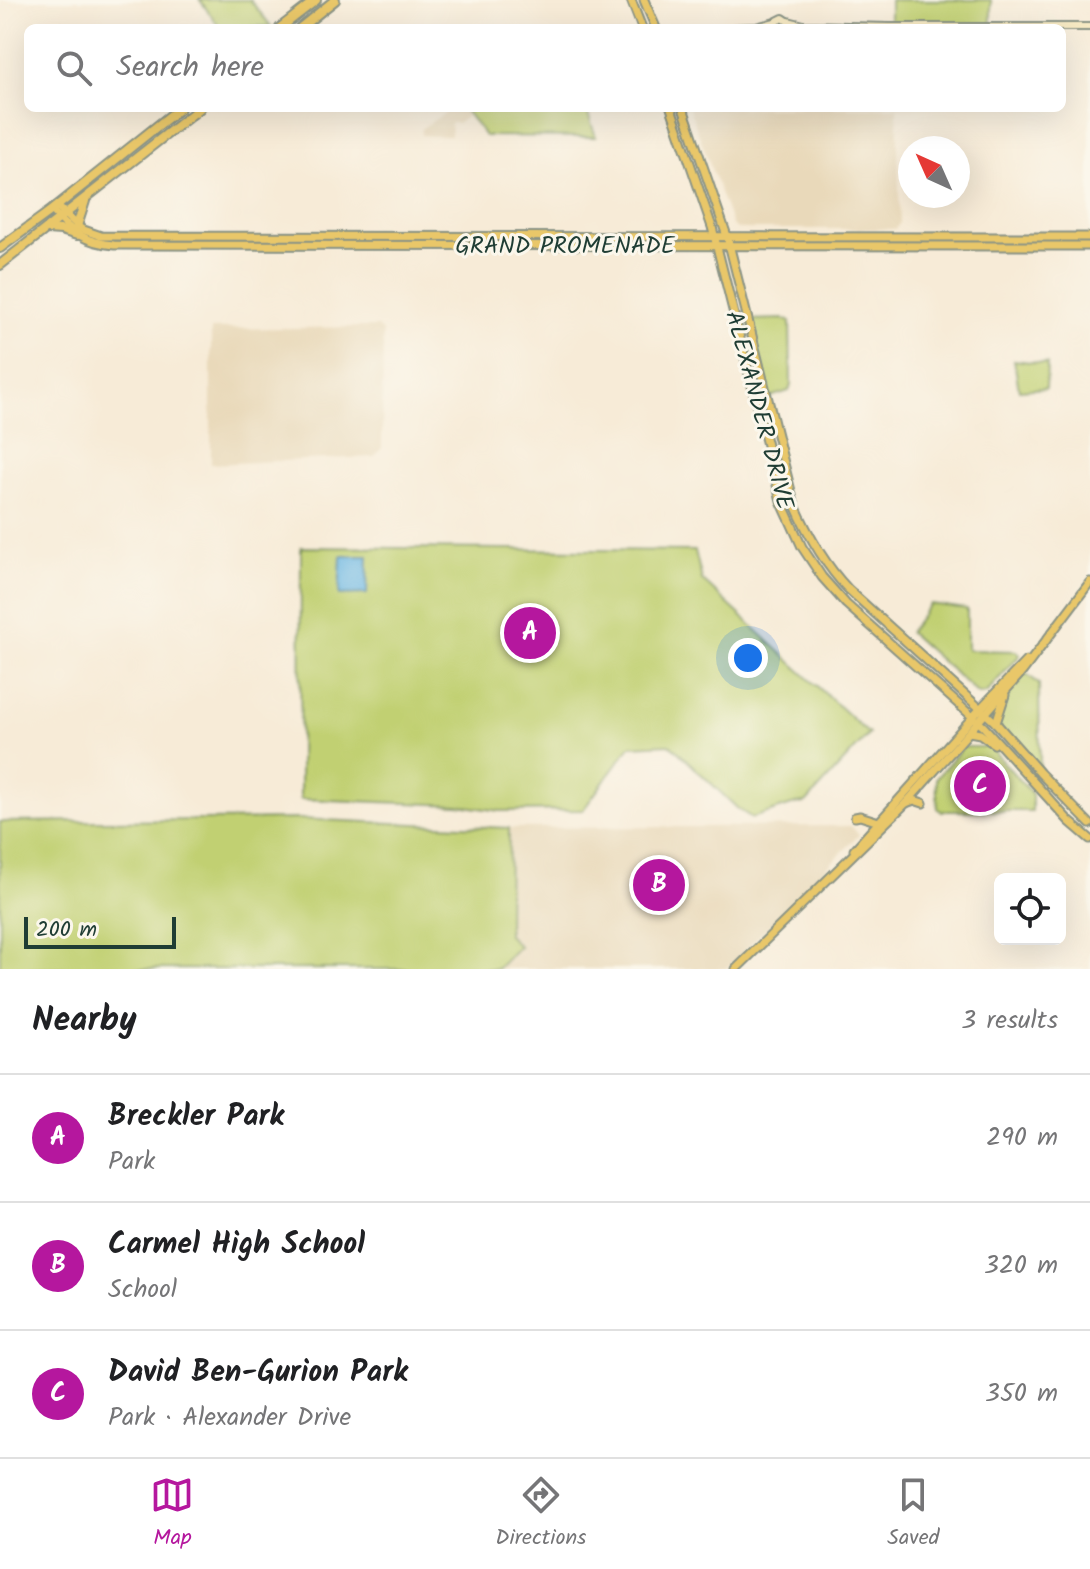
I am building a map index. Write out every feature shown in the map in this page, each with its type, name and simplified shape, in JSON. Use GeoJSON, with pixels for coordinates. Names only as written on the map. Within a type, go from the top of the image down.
{"type":"FeatureCollection","features":[{"type":"Feature","properties":{"kind":"highway"},"geometry":{"type":"LineString","coordinates":[[285,24],[316,0]]}},
{"type":"Feature","properties":{"kind":"highway"},"geometry":{"type":"LineString","coordinates":[[305,24],[335,0]]}},
{"type":"Feature","properties":{"kind":"highway"},"geometry":{"type":"LineString","coordinates":[[0,248],[175,112]]}},
{"type":"Feature","properties":{"kind":"highway"},"geometry":{"type":"LineString","coordinates":[[0,265],[195,112]]}},
{"type":"Feature","properties":{"kind":"highway"},"geometry":{"type":"LineString","coordinates":[[47,229],[77,231],[85,200]]}},
{"type":"Feature","properties":{"kind":"main road"},"geometry":{"type":"LineString","coordinates":[[631,0],[640,24]]}},
{"type":"Feature","properties":{"kind":"main road"},"geometry":{"type":"LineString","coordinates":[[644,0],[654,24]]}},
{"type":"Feature","properties":{"kind":"main road","name":"ALEXANDER DRIVE"},"geometry":{"type":"LineString","coordinates":[[672,112],[715,236],[781,501],[791,527],[812,562],[846,604],[975,719],[1069,821],[1090,839]]}},
{"type":"Feature","properties":{"kind":"main road","name":"ALEXANDER DRIVE"},"geometry":{"type":"LineString","coordinates":[[684,112],[727,236],[792,495],[812,540],[848,589],[996,723],[1090,824]]}},
{"type":"Feature","properties":{"kind":"main road","name":"GRAND PROMENADE"},"geometry":{"type":"LineString","coordinates":[[55,208],[77,231],[116,236],[717,245],[1090,246]]}},
{"type":"Feature","properties":{"kind":"main road","name":"GRAND PROMENADE"},"geometry":{"type":"LineString","coordinates":[[463,241],[715,236],[1090,237]]}},
{"type":"Feature","properties":{"kind":"main road"},"geometry":{"type":"LineString","coordinates":[[736,969],[848,858],[955,737],[1007,689],[1090,582]]}},
{"type":"Feature","properties":{"kind":"main road"},"geometry":{"type":"LineString","coordinates":[[983,712],[1031,657]]}},
{"type":"Feature","properties":{"kind":"main road"},"geometry":{"type":"LineString","coordinates":[[996,723],[1007,689]]}},
{"type":"Feature","properties":{"kind":"main road"},"geometry":{"type":"LineString","coordinates":[[955,737],[965,710]]}},
{"type":"Feature","properties":{"kind":"main road"},"geometry":{"type":"LineString","coordinates":[[848,858],[906,803],[969,732],[975,719]]}},
{"type":"Feature","properties":{"kind":"main road"},"geometry":{"type":"LineString","coordinates":[[969,732],[980,734],[1003,748]]}},
{"type":"Feature","properties":{"kind":"main road"},"geometry":{"type":"LineString","coordinates":[[906,803],[914,800],[923,803]]}},
{"type":"Feature","properties":{"kind":"main road"},"geometry":{"type":"LineString","coordinates":[[855,817],[879,822]]}},
{"type":"Feature","properties":{"kind":"street"},"geometry":{"type":"LineString","coordinates":[[1066,27],[1090,27]]}},
{"type":"Feature","properties":{"kind":"shaded area"},"geometry":{"type":"Polygon","coordinates":[[[447,112],[464,112],[467,116],[458,123],[450,123],[451,136],[421,135],[422,128],[447,112]]]}},
{"type":"Feature","properties":{"kind":"shaded area"},"geometry":{"type":"Polygon","coordinates":[[[690,112],[897,112],[900,223],[895,229],[737,229],[732,225],[690,112]]]}},
{"type":"Feature","properties":{"kind":"shaded area"},"geometry":{"type":"Polygon","coordinates":[[[377,327],[383,332],[382,448],[374,457],[211,464],[211,329],[377,327]]]}},
{"type":"Feature","properties":{"kind":"shaded area"},"geometry":{"type":"Polygon","coordinates":[[[851,826],[859,835],[726,969],[497,969],[519,946],[508,935],[509,828],[851,826]]]}},
{"type":"Feature","properties":{"kind":"green space"},"geometry":{"type":"Polygon","coordinates":[[[200,0],[250,0],[269,24],[217,24],[200,0]]]}},
{"type":"Feature","properties":{"kind":"green space"},"geometry":{"type":"Polygon","coordinates":[[[890,0],[991,0],[991,24],[890,24],[890,0]]]}},
{"type":"Feature","properties":{"kind":"green space"},"geometry":{"type":"Polygon","coordinates":[[[466,112],[587,112],[596,137],[485,136],[466,112]]]}},
{"type":"Feature","properties":{"kind":"green space"},"geometry":{"type":"Polygon","coordinates":[[[748,320],[790,321],[791,385],[789,391],[767,398],[748,320]]]}},
{"type":"Feature","properties":{"kind":"green space"},"geometry":{"type":"Polygon","coordinates":[[[1014,360],[1047,364],[1046,388],[1019,390],[1014,360]]]}},
{"type":"Feature","properties":{"kind":"green space"},"geometry":{"type":"Polygon","coordinates":[[[301,547],[695,551],[702,580],[869,734],[806,803],[752,818],[738,809],[670,744],[630,746],[583,810],[500,811],[458,805],[300,799],[301,547]]]}},
{"type":"Feature","properties":{"kind":"green space"},"geometry":{"type":"Polygon","coordinates":[[[930,604],[967,609],[967,650],[1016,651],[1020,655],[986,693],[978,694],[909,632],[930,604]]]}},
{"type":"Feature","properties":{"kind":"green space"},"geometry":{"type":"Polygon","coordinates":[[[1023,671],[1039,684],[1040,773],[985,714],[1023,671]]]}},
{"type":"Feature","properties":{"kind":"green space"},"geometry":{"type":"Polygon","coordinates":[[[963,747],[990,747],[1032,794],[1032,811],[938,809],[936,778],[963,747]]]}},
{"type":"Feature","properties":{"kind":"green space"},"geometry":{"type":"Polygon","coordinates":[[[297,819],[509,828],[508,935],[519,946],[497,969],[0,969],[0,822],[297,819]]]}},
{"type":"Feature","properties":{"kind":"water"},"geometry":{"type":"Polygon","coordinates":[[[341,556],[368,556],[367,594],[339,595],[341,556]]]}},
{"type":"Feature","properties":{"kind":"place","name":"Breckler Park"},"geometry":{"type":"Point","coordinates":[530,633]}},
{"type":"Feature","properties":{"kind":"place","name":"David Ben-Gurion Park"},"geometry":{"type":"Point","coordinates":[980,786]}},
{"type":"Feature","properties":{"kind":"place","name":"Carmel High School"},"geometry":{"type":"Point","coordinates":[659,885]}}]}
